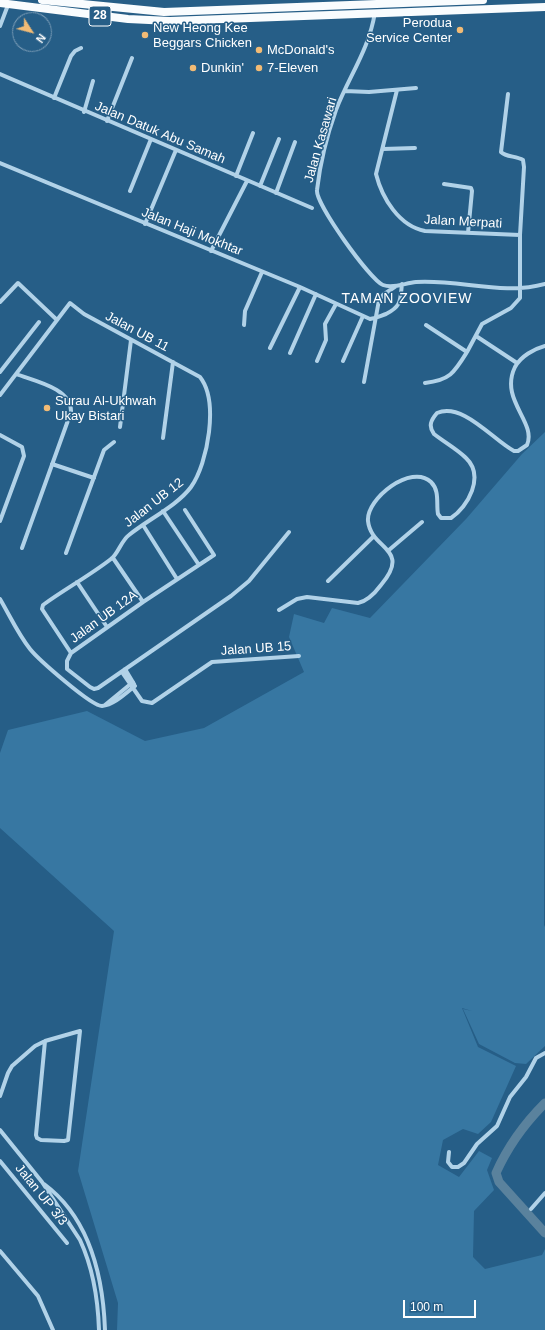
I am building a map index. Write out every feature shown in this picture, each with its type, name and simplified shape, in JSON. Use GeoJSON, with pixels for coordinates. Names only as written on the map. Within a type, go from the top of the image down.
{"type":"FeatureCollection","features":[{"type":"Feature","properties":{"kind":"highway","name":"28"},"geometry":{"type":"LineString","coordinates":[[42,0],[164,12],[416,1],[483,0]]}},
{"type":"Feature","properties":{"kind":"highway","name":"28"},"geometry":{"type":"LineString","coordinates":[[4,4],[128,19],[170,21],[375,12],[545,7]]}},
{"type":"Feature","properties":{"kind":"street"},"geometry":{"type":"LineString","coordinates":[[0,26],[4,4]]}},
{"type":"Feature","properties":{"kind":"street","name":"Jalan Kasawari"},"geometry":{"type":"LineString","coordinates":[[375,12],[369,40],[336,111],[320,168],[316,192],[325,213],[351,250],[377,282],[383,286],[414,282],[435,282],[521,289],[545,284]]}},
{"type":"Feature","properties":{"kind":"street"},"geometry":{"type":"LineString","coordinates":[[54,98],[71,56],[78,48],[81,48]]}},
{"type":"Feature","properties":{"kind":"street"},"geometry":{"type":"LineString","coordinates":[[107,121],[132,58]]}},
{"type":"Feature","properties":{"kind":"street","name":"Jalan Datuk Abu Samah"},"geometry":{"type":"LineString","coordinates":[[0,74],[84,112],[312,208]]}},
{"type":"Feature","properties":{"kind":"street"},"geometry":{"type":"LineString","coordinates":[[84,112],[93,81]]}},
{"type":"Feature","properties":{"kind":"street"},"geometry":{"type":"LineString","coordinates":[[345,91],[416,88]]}},
{"type":"Feature","properties":{"kind":"street","name":"Jalan Merpati"},"geometry":{"type":"LineString","coordinates":[[397,90],[376,174],[385,198],[406,223],[413,228],[425,231],[520,235]]}},
{"type":"Feature","properties":{"kind":"street"},"geometry":{"type":"LineString","coordinates":[[425,383],[437,382],[450,377],[455,372],[482,324],[517,303],[520,298],[520,235],[523,160],[501,152],[508,94]]}},
{"type":"Feature","properties":{"kind":"street"},"geometry":{"type":"LineString","coordinates":[[236,176],[254,133]]}},
{"type":"Feature","properties":{"kind":"street"},"geometry":{"type":"LineString","coordinates":[[260,186],[279,139]]}},
{"type":"Feature","properties":{"kind":"street"},"geometry":{"type":"LineString","coordinates":[[130,191],[151,140]]}},
{"type":"Feature","properties":{"kind":"street"},"geometry":{"type":"LineString","coordinates":[[276,193],[295,142]]}},
{"type":"Feature","properties":{"kind":"street"},"geometry":{"type":"LineString","coordinates":[[383,149],[415,148]]}},
{"type":"Feature","properties":{"kind":"street"},"geometry":{"type":"LineString","coordinates":[[145,224],[176,150]]}},
{"type":"Feature","properties":{"kind":"street","name":"Jalan Haji Mokhtar"},"geometry":{"type":"LineString","coordinates":[[0,163],[300,287],[363,316],[376,318]]}},
{"type":"Feature","properties":{"kind":"street"},"geometry":{"type":"LineString","coordinates":[[211,251],[247,181]]}},
{"type":"Feature","properties":{"kind":"street"},"geometry":{"type":"LineString","coordinates":[[444,184],[471,188],[472,191],[468,232]]}},
{"type":"Feature","properties":{"kind":"street"},"geometry":{"type":"LineString","coordinates":[[244,324],[245,311],[262,272]]}},
{"type":"Feature","properties":{"kind":"street"},"geometry":{"type":"LineString","coordinates":[[0,302],[18,283],[57,320],[0,395]]}},
{"type":"Feature","properties":{"kind":"street"},"geometry":{"type":"LineString","coordinates":[[364,382],[380,297],[400,285]]}},
{"type":"Feature","properties":{"kind":"street"},"geometry":{"type":"LineString","coordinates":[[376,318],[395,309],[400,302],[400,285]]}},
{"type":"Feature","properties":{"kind":"street"},"geometry":{"type":"LineString","coordinates":[[270,348],[300,287]]}},
{"type":"Feature","properties":{"kind":"street"},"geometry":{"type":"LineString","coordinates":[[290,353],[316,294]]}},
{"type":"Feature","properties":{"kind":"street","name":"Jalan UB 11"},"geometry":{"type":"LineString","coordinates":[[57,320],[70,303],[84,314],[200,377]]}},
{"type":"Feature","properties":{"kind":"street"},"geometry":{"type":"LineString","coordinates":[[317,361],[326,340],[327,335],[324,327],[325,324],[336,304]]}},
{"type":"Feature","properties":{"kind":"street"},"geometry":{"type":"LineString","coordinates":[[343,362],[363,316]]}},
{"type":"Feature","properties":{"kind":"street"},"geometry":{"type":"LineString","coordinates":[[0,372],[39,322]]}},
{"type":"Feature","properties":{"kind":"street"},"geometry":{"type":"LineString","coordinates":[[426,325],[467,352]]}},
{"type":"Feature","properties":{"kind":"street"},"geometry":{"type":"LineString","coordinates":[[476,336],[517,363]]}},
{"type":"Feature","properties":{"kind":"street"},"geometry":{"type":"LineString","coordinates":[[120,427],[131,340]]}},
{"type":"Feature","properties":{"kind":"street"},"geometry":{"type":"LineString","coordinates":[[279,610],[297,599],[307,597],[358,603],[364,602],[388,577],[392,569],[389,550],[374,536],[368,521],[369,510],[376,500],[402,479],[413,476],[421,476],[432,483],[438,497],[438,514],[445,519],[451,518],[462,509],[470,497],[474,474],[467,458],[434,434],[430,429],[430,424],[437,413],[449,410],[461,414],[514,451],[518,451],[527,445],[529,435],[511,394],[510,382],[517,363],[527,354],[545,346]]}},
{"type":"Feature","properties":{"kind":"street"},"geometry":{"type":"LineString","coordinates":[[163,438],[173,362]]}},
{"type":"Feature","properties":{"kind":"street"},"geometry":{"type":"LineString","coordinates":[[16,374],[62,393],[69,398],[72,405],[71,412],[22,548]]}},
{"type":"Feature","properties":{"kind":"street","name":"Jalan UB 12"},"geometry":{"type":"LineString","coordinates":[[71,653],[42,607],[113,558],[124,539],[163,511],[190,488],[199,475],[204,458],[211,408],[203,381],[200,377]]}},
{"type":"Feature","properties":{"kind":"street"},"geometry":{"type":"LineString","coordinates":[[0,435],[22,447],[24,456],[0,521]]}},
{"type":"Feature","properties":{"kind":"street"},"geometry":{"type":"LineString","coordinates":[[66,553],[104,450],[114,442]]}},
{"type":"Feature","properties":{"kind":"street"},"geometry":{"type":"LineString","coordinates":[[52,464],[94,478]]}},
{"type":"Feature","properties":{"kind":"street","name":"Jalan UB 12A"},"geometry":{"type":"LineString","coordinates":[[185,510],[214,555],[143,602],[71,653],[67,661],[70,672],[94,689],[202,618],[249,581],[289,532]]}},
{"type":"Feature","properties":{"kind":"street"},"geometry":{"type":"LineString","coordinates":[[163,511],[199,565]]}},
{"type":"Feature","properties":{"kind":"street"},"geometry":{"type":"LineString","coordinates":[[389,550],[422,522]]}},
{"type":"Feature","properties":{"kind":"street"},"geometry":{"type":"LineString","coordinates":[[143,525],[177,579]]}},
{"type":"Feature","properties":{"kind":"street"},"geometry":{"type":"LineString","coordinates":[[328,581],[374,536]]}},
{"type":"Feature","properties":{"kind":"street"},"geometry":{"type":"LineString","coordinates":[[113,558],[143,602]]}},
{"type":"Feature","properties":{"kind":"street"},"geometry":{"type":"LineString","coordinates":[[77,582],[107,627]]}},
{"type":"Feature","properties":{"kind":"street"},"geometry":{"type":"LineString","coordinates":[[0,599],[31,649],[77,692],[96,705],[110,704],[133,685]]}},
{"type":"Feature","properties":{"kind":"street","name":"Jalan UB 15"},"geometry":{"type":"LineString","coordinates":[[123,671],[142,700],[152,703],[212,662],[299,656]]}},
{"type":"Feature","properties":{"kind":"street"},"geometry":{"type":"LineString","coordinates":[[0,1096],[12,1066],[35,1046],[45,1041],[80,1031],[68,1140],[64,1142],[41,1140],[37,1138],[36,1135],[45,1041]]}},
{"type":"Feature","properties":{"kind":"street"},"geometry":{"type":"LineString","coordinates":[[449,1152],[448,1162],[452,1167],[458,1167],[464,1163],[477,1144],[496,1126],[510,1097],[526,1077],[536,1058],[545,1053]]}},
{"type":"Feature","properties":{"kind":"street"},"geometry":{"type":"LineString","coordinates":[[0,1130],[42,1182],[85,1251],[98,1308],[99,1330]]}},
{"type":"Feature","properties":{"kind":"street","name":"Jalan UP 3/3"},"geometry":{"type":"LineString","coordinates":[[0,1161],[67,1243]]}},
{"type":"Feature","properties":{"kind":"street"},"geometry":{"type":"LineString","coordinates":[[42,1182],[52,1190],[73,1213],[90,1246],[98,1272],[104,1305],[105,1330]]}},
{"type":"Feature","properties":{"kind":"street"},"geometry":{"type":"LineString","coordinates":[[531,1209],[545,1193]]}},
{"type":"Feature","properties":{"kind":"street"},"geometry":{"type":"LineString","coordinates":[[0,1251],[38,1296],[53,1330]]}},
{"type":"Feature","properties":{"kind":"shaded area"},"geometry":{"type":"Polygon","coordinates":[[[545,432],[545,1046],[526,1064],[515,1063],[479,1044],[463,1009],[472,1011],[462,1008],[478,1047],[516,1066],[491,1122],[478,1134],[463,1129],[443,1140],[438,1165],[459,1177],[479,1151],[492,1158],[487,1170],[494,1190],[474,1211],[473,1257],[485,1269],[542,1255],[545,1249],[545,1330],[117,1330],[118,1303],[78,1171],[114,931],[0,828],[0,753],[8,730],[87,711],[145,741],[204,728],[304,672],[289,637],[294,614],[324,623],[332,608],[370,618],[466,519],[522,454],[545,432]]]}},
{"type":"Feature","properties":{"kind":"waterway"},"geometry":{"type":"LineString","coordinates":[[545,1103],[517,1136],[496,1173],[499,1182],[545,1233]]}},
{"type":"Feature","properties":{"kind":"place","name":"Perodua Service Center"},"geometry":{"type":"Point","coordinates":[460,30]}},
{"type":"Feature","properties":{"kind":"place","name":"New Heong Kee Beggars Chicken"},"geometry":{"type":"Point","coordinates":[145,35]}},
{"type":"Feature","properties":{"kind":"place","name":"McDonald's"},"geometry":{"type":"Point","coordinates":[259,50]}},
{"type":"Feature","properties":{"kind":"place","name":"Dunkin'"},"geometry":{"type":"Point","coordinates":[193,68]}},
{"type":"Feature","properties":{"kind":"place","name":"7-Eleven"},"geometry":{"type":"Point","coordinates":[259,68]}},
{"type":"Feature","properties":{"kind":"place","name":"Surau Al-Ukhwah Ukay Bistari"},"geometry":{"type":"Point","coordinates":[47,408]}},
{"type":"Feature","properties":{"kind":"district","name":"TAMAN ZOOVIEW"},"geometry":{"type":"Point","coordinates":[407,299]}}]}
